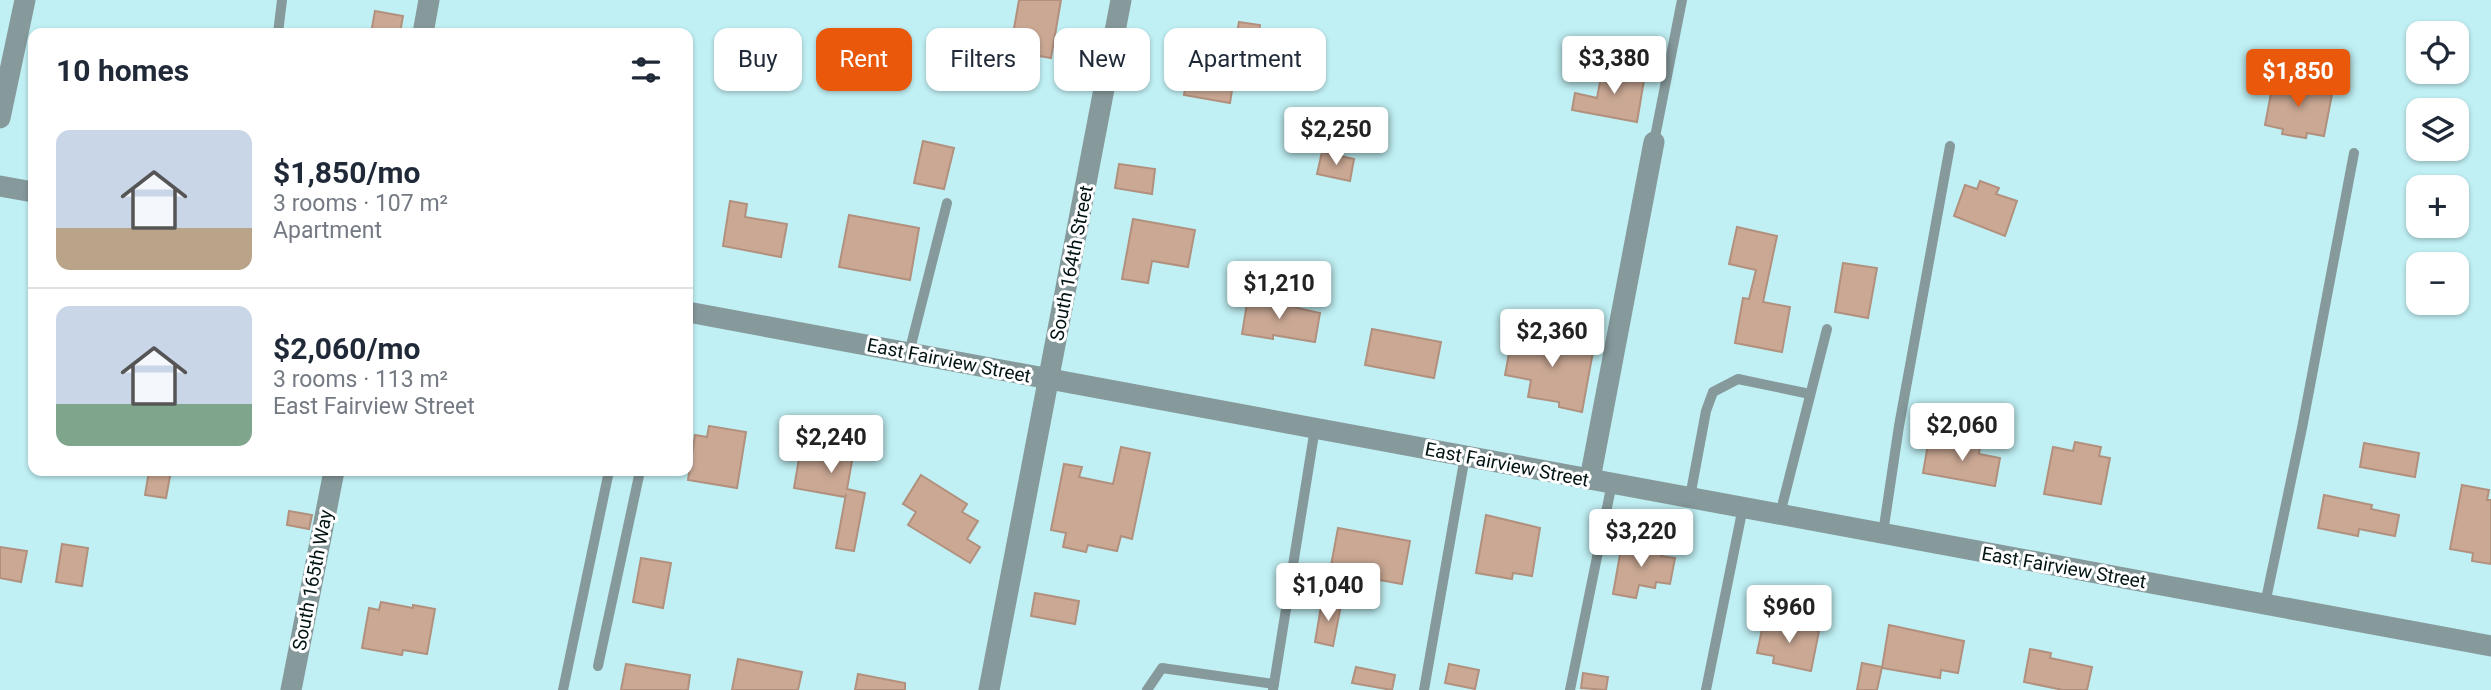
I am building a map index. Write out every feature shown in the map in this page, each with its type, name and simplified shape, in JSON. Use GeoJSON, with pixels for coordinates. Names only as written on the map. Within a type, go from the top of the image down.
{"type":"FeatureCollection","features":[{"type":"Feature","properties":{"kind":"street"},"geometry":{"type":"LineString","coordinates":[[0,118],[25,0]]}},
{"type":"Feature","properties":{"kind":"street"},"geometry":{"type":"LineString","coordinates":[[424,28],[429,0]]}},
{"type":"Feature","properties":{"kind":"street","name":"South 164th Street"},"geometry":{"type":"LineString","coordinates":[[989,690],[1121,0]]}},
{"type":"Feature","properties":{"kind":"street"},"geometry":{"type":"LineString","coordinates":[[1590,479],[1654,142]]}},
{"type":"Feature","properties":{"kind":"street"},"geometry":{"type":"LineString","coordinates":[[0,186],[28,191]]}},
{"type":"Feature","properties":{"kind":"street","name":"East Fairview Street"},"geometry":{"type":"LineString","coordinates":[[693,313],[2491,646]]}},
{"type":"Feature","properties":{"kind":"street","name":"South 165th Way"},"geometry":{"type":"LineString","coordinates":[[291,690],[333,476]]}},
{"type":"Feature","properties":{"kind":"lane"},"geometry":{"type":"LineString","coordinates":[[279,28],[282,0]]}},
{"type":"Feature","properties":{"kind":"lane"},"geometry":{"type":"LineString","coordinates":[[1654,142],[1682,0]]}},
{"type":"Feature","properties":{"kind":"lane"},"geometry":{"type":"LineString","coordinates":[[1883,533],[1899,426],[1950,146]]}},
{"type":"Feature","properties":{"kind":"lane"},"geometry":{"type":"LineString","coordinates":[[2265,604],[2302,428],[2354,153]]}},
{"type":"Feature","properties":{"kind":"lane"},"geometry":{"type":"LineString","coordinates":[[909,353],[947,203]]}},
{"type":"Feature","properties":{"kind":"lane"},"geometry":{"type":"LineString","coordinates":[[1780,514],[1827,329]]}},
{"type":"Feature","properties":{"kind":"lane"},"geometry":{"type":"LineString","coordinates":[[1690,497],[1706,411],[1713,392],[1738,379],[1810,394]]}},
{"type":"Feature","properties":{"kind":"lane"},"geometry":{"type":"LineString","coordinates":[[1147,690],[1162,668],[1273,687],[1315,428]]}},
{"type":"Feature","properties":{"kind":"lane"},"geometry":{"type":"LineString","coordinates":[[1424,690],[1465,456]]}},
{"type":"Feature","properties":{"kind":"lane"},"geometry":{"type":"LineString","coordinates":[[563,690],[608,476]]}},
{"type":"Feature","properties":{"kind":"lane"},"geometry":{"type":"LineString","coordinates":[[598,666],[639,476]]}},
{"type":"Feature","properties":{"kind":"lane"},"geometry":{"type":"LineString","coordinates":[[1570,690],[1612,483]]}},
{"type":"Feature","properties":{"kind":"lane"},"geometry":{"type":"LineString","coordinates":[[1706,690],[1743,507]]}},
{"type":"Feature","properties":{"kind":"building"},"geometry":{"type":"Polygon","coordinates":[[[1019,0],[1061,0],[1056,28],[1054,28],[1051,58],[1040,56],[1040,28],[1014,28],[1019,0]]]}},
{"type":"Feature","properties":{"kind":"building"},"geometry":{"type":"Polygon","coordinates":[[[375,11],[403,16],[401,28],[372,28],[375,11]]]}},
{"type":"Feature","properties":{"kind":"building"},"geometry":{"type":"Polygon","coordinates":[[[1239,22],[1260,25],[1260,28],[1238,28],[1239,22]]]}},
{"type":"Feature","properties":{"kind":"building"},"geometry":{"type":"Polygon","coordinates":[[[1603,66],[1645,74],[1637,122],[1572,110],[1575,93],[1597,98],[1603,66]]]}},
{"type":"Feature","properties":{"kind":"building"},"geometry":{"type":"Polygon","coordinates":[[[2292,80],[2316,85],[2315,91],[2332,94],[2324,136],[2307,133],[2306,138],[2282,134],[2283,129],[2265,125],[2273,83],[2291,86],[2292,80]]]}},
{"type":"Feature","properties":{"kind":"building"},"geometry":{"type":"Polygon","coordinates":[[[1185,91],[1232,91],[1230,103],[1184,95],[1185,91]]]}},
{"type":"Feature","properties":{"kind":"building"},"geometry":{"type":"Polygon","coordinates":[[[923,141],[954,148],[944,189],[914,183],[923,141]]]}},
{"type":"Feature","properties":{"kind":"building"},"geometry":{"type":"Polygon","coordinates":[[[1322,152],[1354,159],[1350,181],[1317,174],[1322,152]]]}},
{"type":"Feature","properties":{"kind":"building"},"geometry":{"type":"Polygon","coordinates":[[[1119,164],[1155,169],[1152,194],[1115,188],[1119,164]]]}},
{"type":"Feature","properties":{"kind":"building"},"geometry":{"type":"Polygon","coordinates":[[[1980,181],[1999,188],[1996,194],[2017,201],[2005,236],[1954,216],[1965,185],[1977,189],[1980,181]]]}},
{"type":"Feature","properties":{"kind":"building"},"geometry":{"type":"Polygon","coordinates":[[[730,201],[747,204],[745,217],[787,224],[781,257],[723,246],[730,201]]]}},
{"type":"Feature","properties":{"kind":"building"},"geometry":{"type":"Polygon","coordinates":[[[849,215],[919,228],[910,280],[839,267],[849,215]]]}},
{"type":"Feature","properties":{"kind":"building"},"geometry":{"type":"Polygon","coordinates":[[[1133,219],[1195,230],[1188,267],[1152,261],[1148,283],[1122,279],[1133,219]]]}},
{"type":"Feature","properties":{"kind":"building"},"geometry":{"type":"Polygon","coordinates":[[[1737,227],[1777,236],[1763,302],[1790,307],[1782,352],[1735,343],[1743,298],[1749,299],[1756,270],[1729,264],[1737,227]]]}},
{"type":"Feature","properties":{"kind":"building"},"geometry":{"type":"Polygon","coordinates":[[[1843,263],[1877,268],[1868,318],[1835,312],[1843,263]]]}},
{"type":"Feature","properties":{"kind":"building"},"geometry":{"type":"Polygon","coordinates":[[[1248,297],[1320,313],[1315,342],[1273,335],[1273,339],[1242,334],[1248,297]]]}},
{"type":"Feature","properties":{"kind":"building"},"geometry":{"type":"Polygon","coordinates":[[[1372,329],[1441,342],[1434,378],[1365,365],[1372,329]]]}},
{"type":"Feature","properties":{"kind":"building"},"geometry":{"type":"Polygon","coordinates":[[[1513,332],[1594,346],[1582,412],[1559,407],[1559,402],[1528,397],[1531,380],[1505,375],[1513,332]]]}},
{"type":"Feature","properties":{"kind":"building"},"geometry":{"type":"Polygon","coordinates":[[[805,423],[857,433],[847,489],[865,493],[854,551],[836,548],[846,494],[845,497],[794,488],[805,423]]]}},
{"type":"Feature","properties":{"kind":"building"},"geometry":{"type":"Polygon","coordinates":[[[709,426],[746,432],[737,488],[688,480],[689,476],[693,476],[695,435],[707,437],[709,426]]]}},
{"type":"Feature","properties":{"kind":"building"},"geometry":{"type":"Polygon","coordinates":[[[1951,441],[1980,446],[1979,454],[2000,458],[1995,486],[1923,473],[1928,444],[1949,448],[1951,441]]]}},
{"type":"Feature","properties":{"kind":"building"},"geometry":{"type":"Polygon","coordinates":[[[2075,442],[2101,447],[2099,456],[2110,458],[2101,504],[2044,494],[2053,447],[2073,451],[2075,442]]]}},
{"type":"Feature","properties":{"kind":"building"},"geometry":{"type":"Polygon","coordinates":[[[2364,443],[2419,453],[2415,477],[2360,467],[2364,443]]]}},
{"type":"Feature","properties":{"kind":"building"},"geometry":{"type":"Polygon","coordinates":[[[1121,447],[1150,453],[1132,539],[1121,536],[1117,551],[1088,545],[1086,552],[1063,547],[1066,533],[1051,530],[1064,464],[1082,467],[1079,477],[1113,484],[1121,447]]]}},
{"type":"Feature","properties":{"kind":"building"},"geometry":{"type":"Polygon","coordinates":[[[921,475],[967,504],[962,512],[978,521],[967,539],[980,547],[970,563],[908,525],[916,512],[903,504],[921,475]]]}},
{"type":"Feature","properties":{"kind":"building"},"geometry":{"type":"Polygon","coordinates":[[[148,476],[170,476],[166,498],[145,495],[148,476]]]}},
{"type":"Feature","properties":{"kind":"building"},"geometry":{"type":"Polygon","coordinates":[[[2462,485],[2489,490],[2487,500],[2491,500],[2491,564],[2472,561],[2473,553],[2450,549],[2462,485]]]}},
{"type":"Feature","properties":{"kind":"building"},"geometry":{"type":"Polygon","coordinates":[[[2324,495],[2372,505],[2371,509],[2399,515],[2395,536],[2359,529],[2358,536],[2318,528],[2324,495]]]}},
{"type":"Feature","properties":{"kind":"building"},"geometry":{"type":"Polygon","coordinates":[[[289,511],[312,515],[309,529],[287,525],[289,511]]]}},
{"type":"Feature","properties":{"kind":"building"},"geometry":{"type":"Polygon","coordinates":[[[1486,515],[1540,528],[1532,576],[1513,573],[1512,579],[1476,573],[1486,515]]]}},
{"type":"Feature","properties":{"kind":"building"},"geometry":{"type":"Polygon","coordinates":[[[1338,528],[1410,541],[1402,584],[1330,571],[1338,528]]]}},
{"type":"Feature","properties":{"kind":"building"},"geometry":{"type":"Polygon","coordinates":[[[1622,543],[1663,550],[1661,556],[1675,558],[1670,584],[1656,582],[1655,588],[1639,585],[1636,598],[1613,594],[1622,543]]]}},
{"type":"Feature","properties":{"kind":"building"},"geometry":{"type":"Polygon","coordinates":[[[62,544],[88,548],[82,586],[56,582],[62,544]]]}},
{"type":"Feature","properties":{"kind":"building"},"geometry":{"type":"Polygon","coordinates":[[[0,547],[27,551],[21,582],[0,578],[0,547]]]}},
{"type":"Feature","properties":{"kind":"building"},"geometry":{"type":"Polygon","coordinates":[[[641,558],[671,563],[663,608],[633,602],[641,558]]]}},
{"type":"Feature","properties":{"kind":"building"},"geometry":{"type":"Polygon","coordinates":[[[1035,593],[1079,601],[1075,624],[1031,616],[1035,593]]]}},
{"type":"Feature","properties":{"kind":"building"},"geometry":{"type":"Polygon","coordinates":[[[1322,601],[1341,605],[1333,646],[1315,642],[1322,601]]]}},
{"type":"Feature","properties":{"kind":"building"},"geometry":{"type":"Polygon","coordinates":[[[381,602],[435,609],[427,654],[403,650],[402,655],[362,648],[369,608],[379,610],[381,602]]]}},
{"type":"Feature","properties":{"kind":"building"},"geometry":{"type":"Polygon","coordinates":[[[1764,620],[1819,631],[1811,671],[1773,663],[1774,656],[1757,653],[1764,620]]]}},
{"type":"Feature","properties":{"kind":"building"},"geometry":{"type":"Polygon","coordinates":[[[1889,625],[1964,641],[1958,673],[1941,670],[1940,678],[1882,668],[1889,625]]]}},
{"type":"Feature","properties":{"kind":"building"},"geometry":{"type":"Polygon","coordinates":[[[2030,649],[2051,653],[2050,658],[2092,667],[2087,690],[2063,690],[2024,682],[2030,649]]]}},
{"type":"Feature","properties":{"kind":"building"},"geometry":{"type":"Polygon","coordinates":[[[738,659],[802,672],[798,690],[732,690],[738,659]]]}},
{"type":"Feature","properties":{"kind":"building"},"geometry":{"type":"Polygon","coordinates":[[[1862,663],[1882,667],[1877,690],[1857,690],[1862,663]]]}},
{"type":"Feature","properties":{"kind":"building"},"geometry":{"type":"Polygon","coordinates":[[[626,664],[690,675],[688,690],[621,690],[626,664]]]}},
{"type":"Feature","properties":{"kind":"building"},"geometry":{"type":"Polygon","coordinates":[[[1449,664],[1479,670],[1475,689],[1445,683],[1449,664]]]}},
{"type":"Feature","properties":{"kind":"building"},"geometry":{"type":"Polygon","coordinates":[[[1356,667],[1395,675],[1392,690],[1352,683],[1356,667]]]}},
{"type":"Feature","properties":{"kind":"building"},"geometry":{"type":"Polygon","coordinates":[[[1583,673],[1608,677],[1606,690],[1581,688],[1583,673]]]}},
{"type":"Feature","properties":{"kind":"building"},"geometry":{"type":"Polygon","coordinates":[[[858,674],[905,683],[905,690],[855,690],[858,674]]]}}]}
